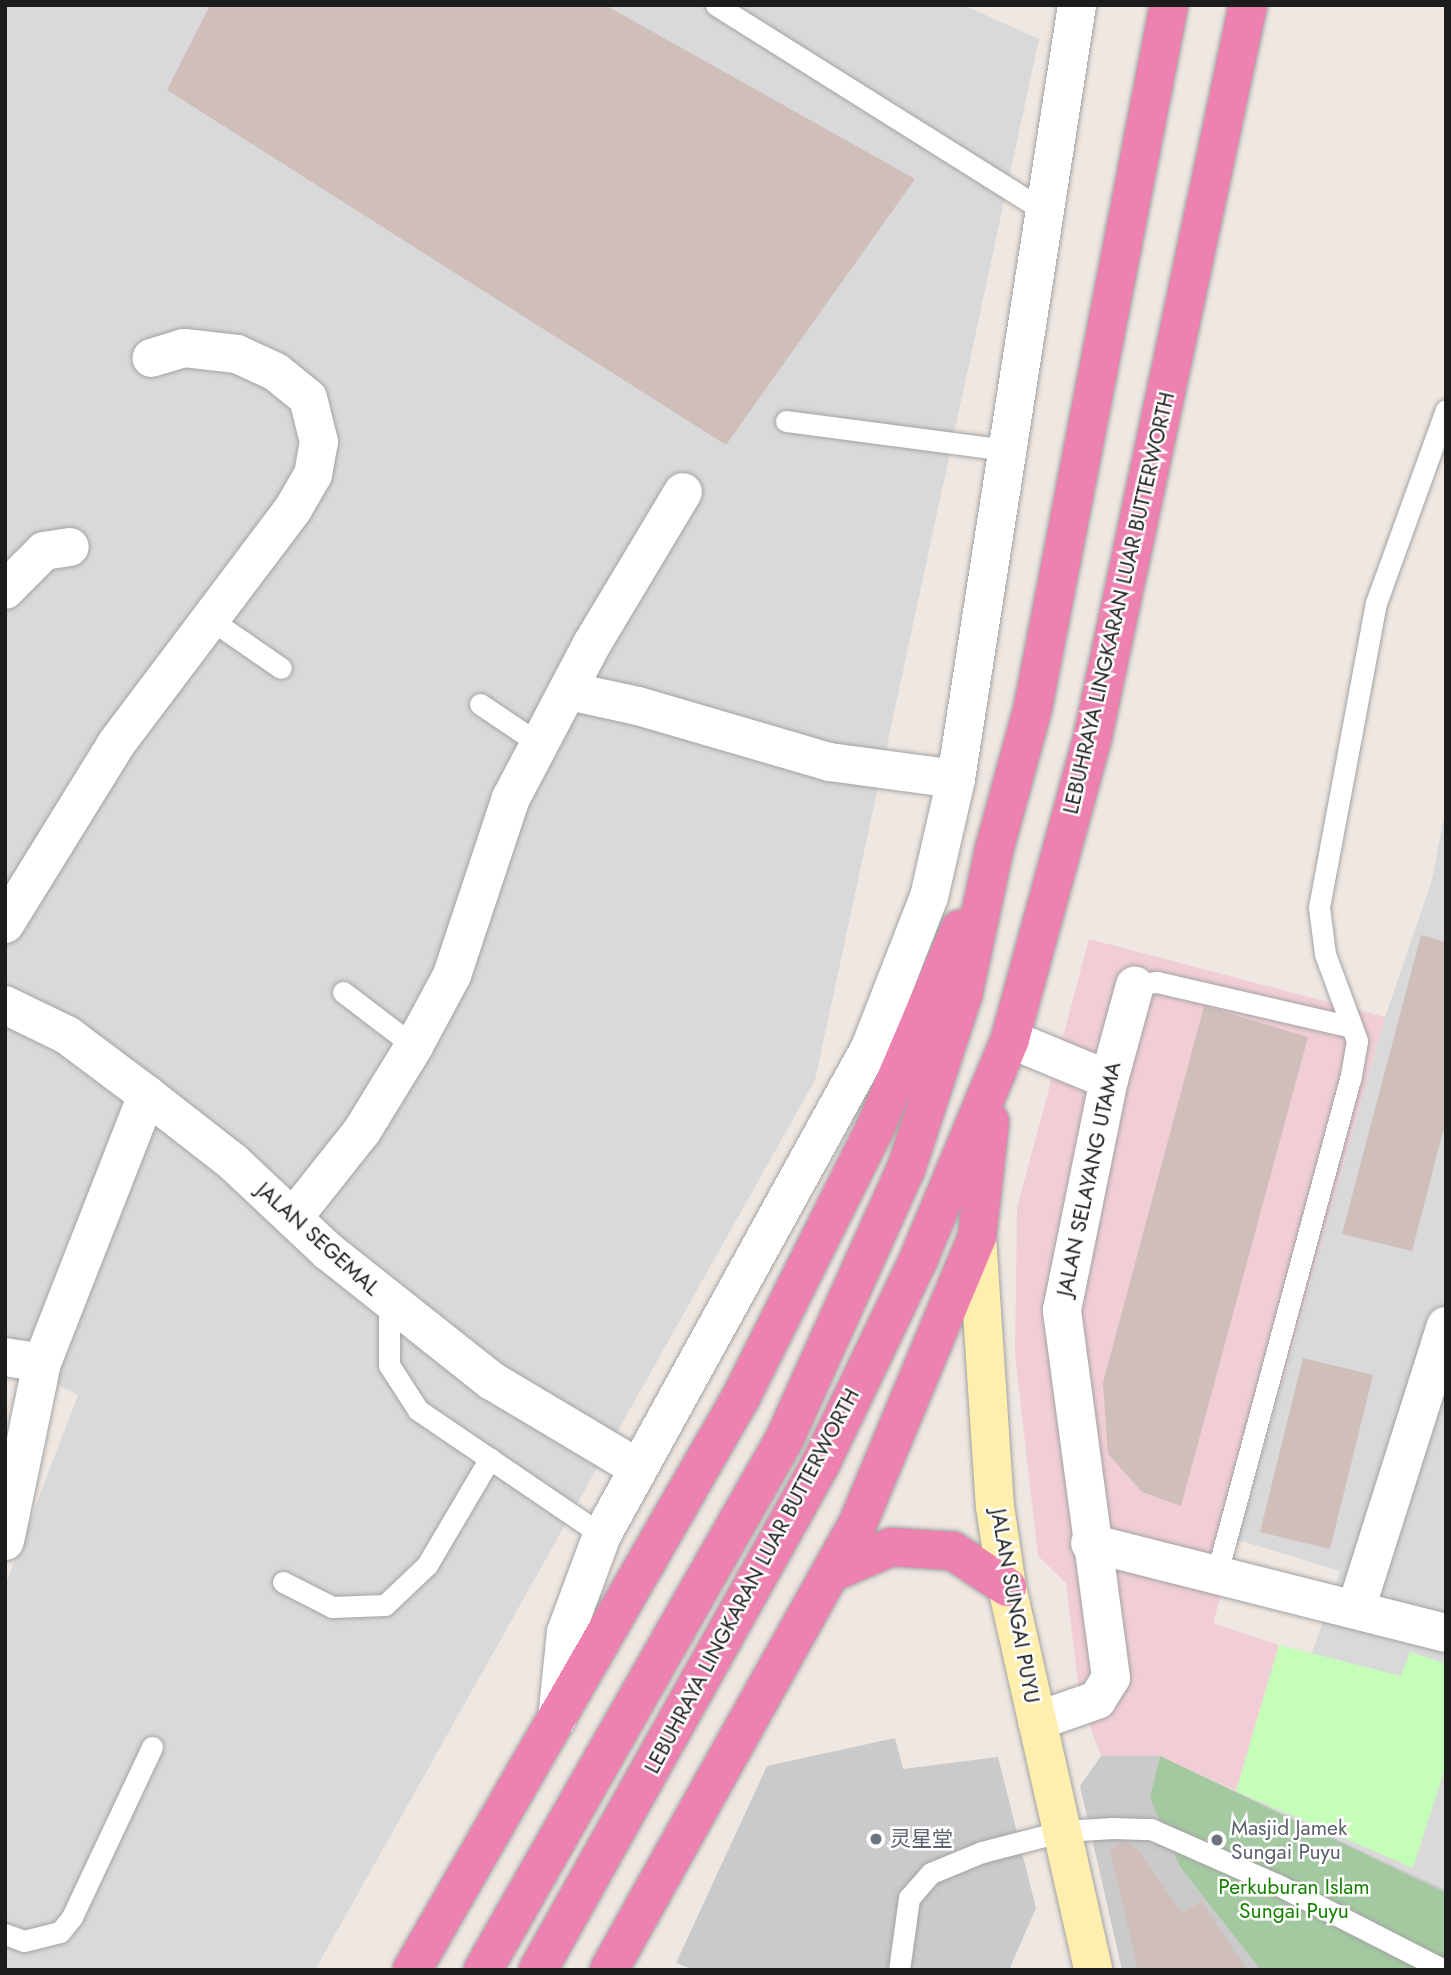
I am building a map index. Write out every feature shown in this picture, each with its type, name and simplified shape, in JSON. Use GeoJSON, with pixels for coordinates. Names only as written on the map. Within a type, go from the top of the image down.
{"type":"FeatureCollection","features":[{"type":"Feature","properties":{"kind":"highway","name":"LEBUHRAYA LINGKARAN LUAR BUTTERWORTH"},"geometry":{"type":"LineString","coordinates":[[484,1970],[784,1440],[906,1169],[963,995],[994,850],[1033,707],[1169,5]]}},
{"type":"Feature","properties":{"kind":"highway","name":"LEBUHRAYA LINGKARAN LUAR BUTTERWORTH"},"geometry":{"type":"LineString","coordinates":[[538,1970],[821,1463],[919,1258],[996,1078],[1010,1039],[1093,740],[1248,5]]}},
{"type":"Feature","properties":{"kind":"highway"},"geometry":{"type":"LineString","coordinates":[[412,1970],[741,1397],[876,1126],[994,850]]}},
{"type":"Feature","properties":{"kind":"highway"},"geometry":{"type":"LineString","coordinates":[[609,1970],[833,1572],[977,1237],[996,1078]]}},
{"type":"Feature","properties":{"kind":"highway"},"geometry":{"type":"LineString","coordinates":[[833,1572],[891,1547],[953,1551],[1007,1587]]}},
{"type":"Feature","properties":{"kind":"main road","name":"JALAN SUNGAI PUYU"},"geometry":{"type":"LineString","coordinates":[[977,1237],[995,1506],[1007,1587],[1093,1970]]}},
{"type":"Feature","properties":{"kind":"street"},"geometry":{"type":"LineString","coordinates":[[557,1718],[566,1632],[602,1535],[636,1467],[870,1048],[929,897],[956,779],[1077,5]]}},
{"type":"Feature","properties":{"kind":"street"},"geometry":{"type":"LineString","coordinates":[[5,924],[116,744],[293,509],[313,475],[319,442],[308,398],[276,372],[237,354],[184,348],[151,358]]}},
{"type":"Feature","properties":{"kind":"street"},"geometry":{"type":"LineString","coordinates":[[293,1218],[362,1131],[414,1046],[452,975],[511,798],[683,492]]}},
{"type":"Feature","properties":{"kind":"street"},"geometry":{"type":"LineString","coordinates":[[5,590],[44,551],[70,547]]}},
{"type":"Feature","properties":{"kind":"street"},"geometry":{"type":"LineString","coordinates":[[569,691],[638,706],[831,762],[956,779]]}},
{"type":"Feature","properties":{"kind":"street","name":"JALAN SELAYANG UTAMA"},"geometry":{"type":"LineString","coordinates":[[1037,1721],[1097,1700],[1111,1678],[1090,1543],[1062,1310],[1109,1080],[1135,985]]}},
{"type":"Feature","properties":{"kind":"street","name":"JALAN SEGEMAL"},"geometry":{"type":"LineString","coordinates":[[5,1005],[67,1035],[147,1095],[233,1162],[389,1302],[492,1381],[636,1467]]}},
{"type":"Feature","properties":{"kind":"street"},"geometry":{"type":"LineString","coordinates":[[1010,1039],[1109,1080]]}},
{"type":"Feature","properties":{"kind":"street"},"geometry":{"type":"LineString","coordinates":[[5,1541],[24,1360],[147,1095]]}},
{"type":"Feature","properties":{"kind":"street"},"geometry":{"type":"LineString","coordinates":[[1356,1609],[1446,1326]]}},
{"type":"Feature","properties":{"kind":"street"},"geometry":{"type":"LineString","coordinates":[[1090,1543],[1446,1633]]}},
{"type":"Feature","properties":{"kind":"lane"},"geometry":{"type":"LineString","coordinates":[[716,5],[1045,211]]}},
{"type":"Feature","properties":{"kind":"lane"},"geometry":{"type":"LineString","coordinates":[[1217,1573],[1350,1079],[1357,1041],[1325,954],[1319,907],[1376,603],[1446,410]]}},
{"type":"Feature","properties":{"kind":"lane"},"geometry":{"type":"LineString","coordinates":[[786,421],[1007,450]]}},
{"type":"Feature","properties":{"kind":"lane"},"geometry":{"type":"LineString","coordinates":[[210,620],[281,668]]}},
{"type":"Feature","properties":{"kind":"lane"},"geometry":{"type":"LineString","coordinates":[[480,704],[541,745]]}},
{"type":"Feature","properties":{"kind":"lane"},"geometry":{"type":"LineString","coordinates":[[1135,985],[1157,982],[1352,1027]]}},
{"type":"Feature","properties":{"kind":"lane"},"geometry":{"type":"LineString","coordinates":[[343,992],[414,1046]]}},
{"type":"Feature","properties":{"kind":"lane"},"geometry":{"type":"LineString","coordinates":[[389,1302],[389,1365],[418,1410],[602,1535]]}},
{"type":"Feature","properties":{"kind":"lane"},"geometry":{"type":"LineString","coordinates":[[283,1582],[332,1607],[385,1605],[427,1565],[490,1458]]}},
{"type":"Feature","properties":{"kind":"lane"},"geometry":{"type":"LineString","coordinates":[[5,1934],[24,1941],[60,1932],[72,1917],[152,1746]]}},
{"type":"Feature","properties":{"kind":"lane"},"geometry":{"type":"LineString","coordinates":[[899,1970],[909,1898],[931,1872],[982,1852],[1063,1830],[1151,1829],[1278,1885],[1444,1970]]}},
{"type":"Feature","properties":{"kind":"shaded area"},"geometry":{"type":"Polygon","coordinates":[[[5,5],[963,5],[1039,39],[815,1080],[315,1970],[5,1970],[5,1586],[78,1395],[5,1359],[5,5]]]}},
{"type":"Feature","properties":{"kind":"shaded area"},"geometry":{"type":"Polygon","coordinates":[[[1446,807],[1446,1890],[1236,1791],[1279,1645],[1312,1653],[1340,1571],[1238,1540],[1385,1017],[1432,880],[1446,807]]]}},
{"type":"Feature","properties":{"kind":"shaded area"},"geometry":{"type":"Polygon","coordinates":[[[1089,939],[1385,1017],[1213,1623],[1279,1645],[1236,1791],[1160,1756],[1101,1756],[1080,1699],[1066,1583],[1038,1556],[1015,1354],[1017,1208],[1089,939]]]}},
{"type":"Feature","properties":{"kind":"shaded area","name":"灵星堂"},"geometry":{"type":"Polygon","coordinates":[[[895,1738],[903,1769],[998,1757],[1036,1908],[1009,1970],[694,1970],[676,1963],[767,1766],[895,1738]]]}},
{"type":"Feature","properties":{"kind":"shaded area","name":"Perkuburan Islam Sungai Puyu"},"geometry":{"type":"Polygon","coordinates":[[[1101,1756],[1160,1756],[1446,1890],[1446,1970],[1122,1970],[1080,1786],[1101,1756]]]}},
{"type":"Feature","properties":{"kind":"green space"},"geometry":{"type":"Polygon","coordinates":[[[1279,1645],[1401,1676],[1410,1652],[1446,1664],[1446,1765],[1413,1868],[1236,1791],[1279,1645]]]}},
{"type":"Feature","properties":{"kind":"green space","name":"Perkuburan Islam Sungai Puyu"},"geometry":{"type":"Polygon","coordinates":[[[1160,1756],[1446,1893],[1446,1970],[1261,1970],[1181,1868],[1150,1798],[1160,1756]]]}},
{"type":"Feature","properties":{"kind":"building"},"geometry":{"type":"Polygon","coordinates":[[[210,5],[605,5],[915,179],[726,445],[167,90],[210,5]]]}},
{"type":"Feature","properties":{"kind":"building"},"geometry":{"type":"Polygon","coordinates":[[[1421,935],[1446,942],[1446,1120],[1412,1251],[1342,1234],[1421,935]]]}},
{"type":"Feature","properties":{"kind":"building"},"geometry":{"type":"Polygon","coordinates":[[[1204,1006],[1308,1037],[1181,1506],[1142,1492],[1108,1454],[1103,1383],[1204,1006]]]}},
{"type":"Feature","properties":{"kind":"building"},"geometry":{"type":"Polygon","coordinates":[[[1303,1358],[1373,1375],[1330,1549],[1260,1532],[1303,1358]]]}},
{"type":"Feature","properties":{"kind":"building"},"geometry":{"type":"Polygon","coordinates":[[[1125,1841],[1139,1850],[1182,1914],[1201,1901],[1247,1970],[1138,1970],[1110,1850],[1125,1841]]]}},
{"type":"Feature","properties":{"kind":"place","name":"灵星堂"},"geometry":{"type":"Point","coordinates":[876,1839]}},
{"type":"Feature","properties":{"kind":"place","name":"Masjid Jamek Sungai Puyu"},"geometry":{"type":"Point","coordinates":[1217,1840]}}]}
